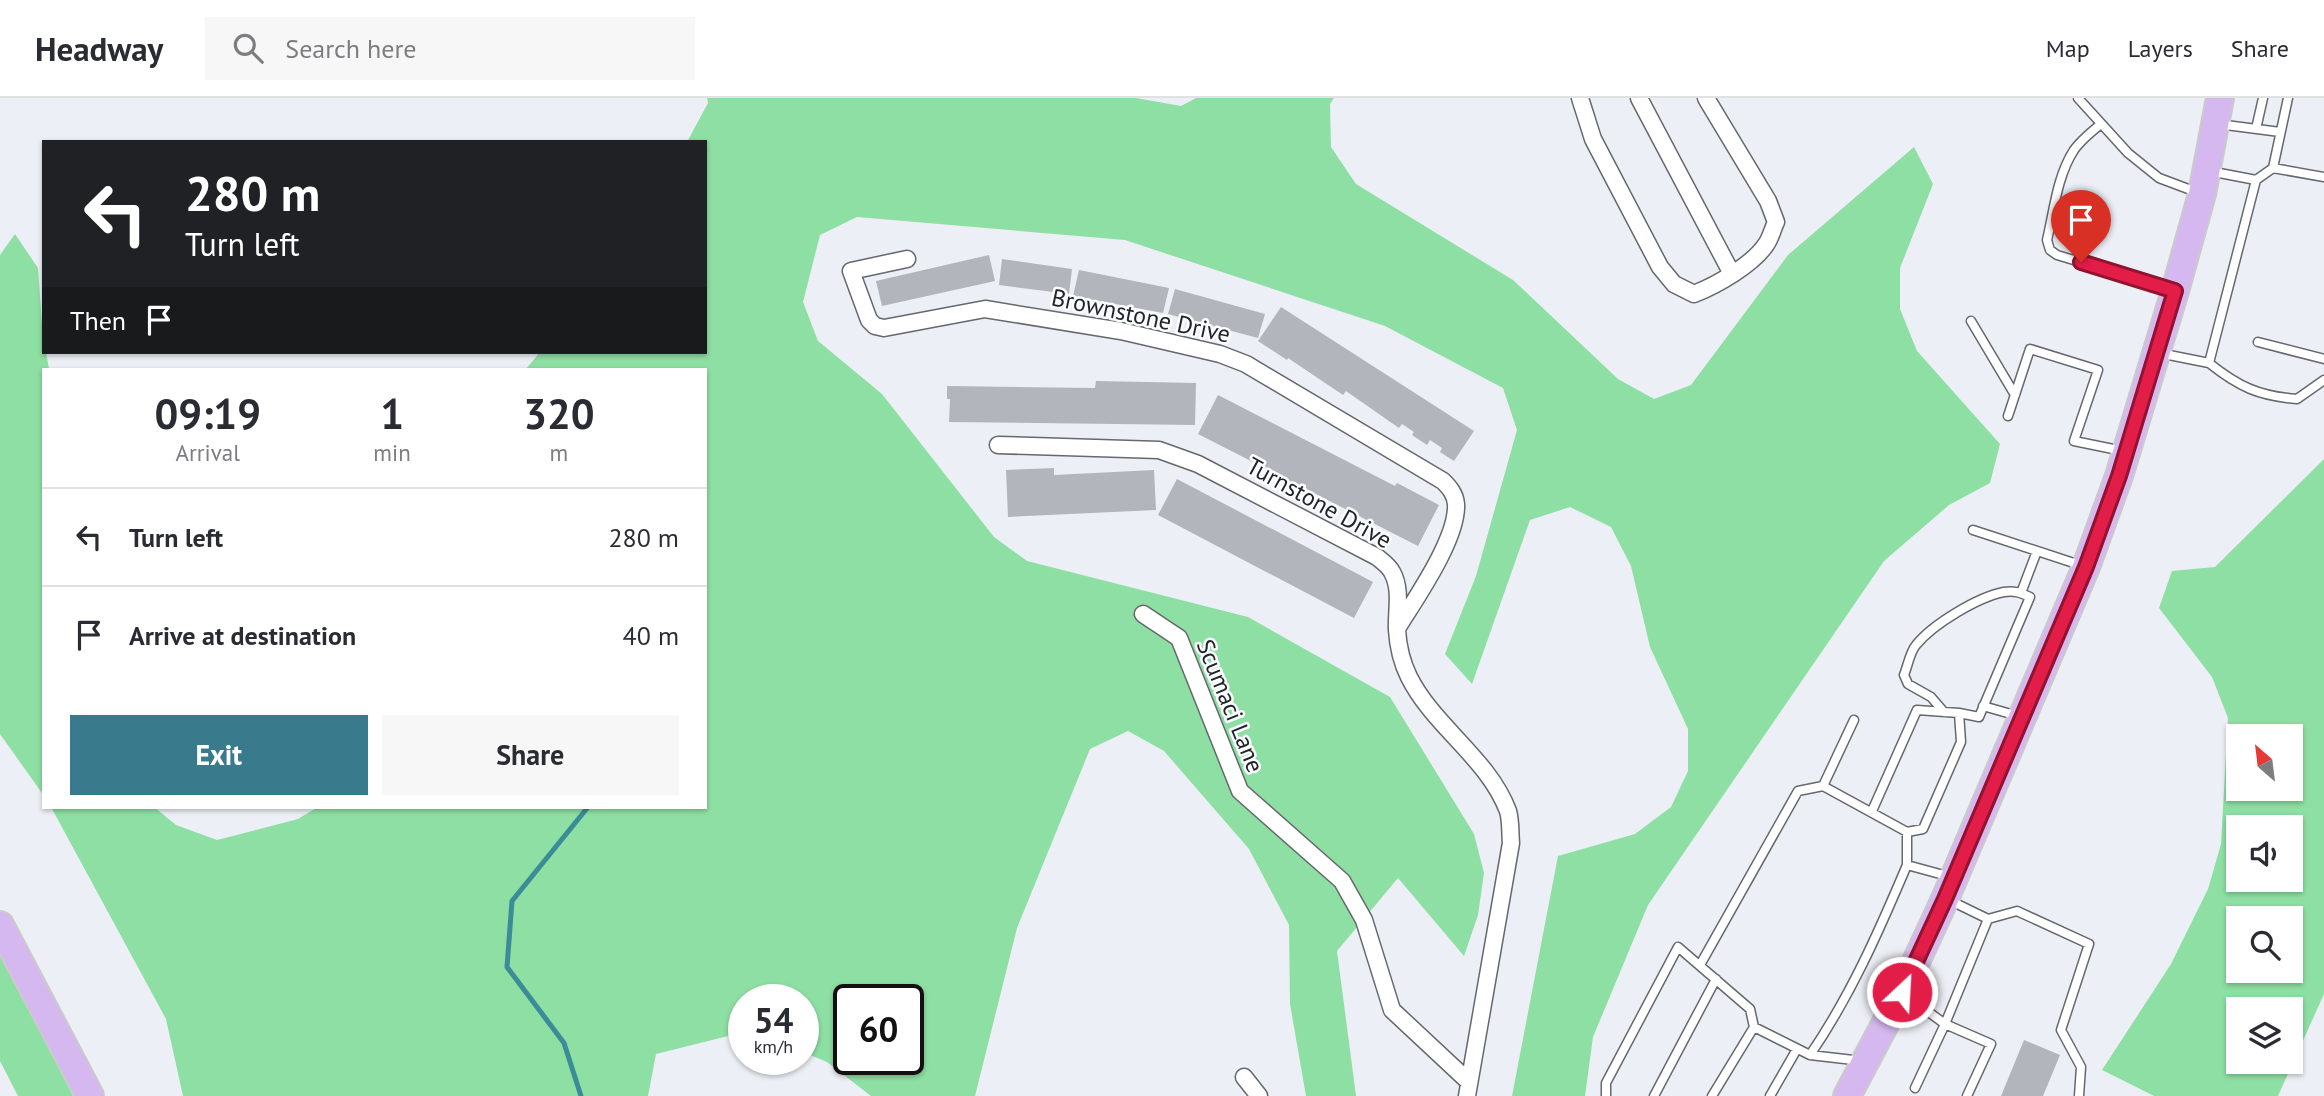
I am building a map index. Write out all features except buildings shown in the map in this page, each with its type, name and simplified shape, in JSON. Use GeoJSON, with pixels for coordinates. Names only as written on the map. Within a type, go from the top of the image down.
{"type":"FeatureCollection","features":[{"type":"Feature","properties":{"kind":"main road"},"geometry":{"type":"LineString","coordinates":[[1847,1096],[1902,992],[1950,888],[2086,567],[2126,452],[2175,291],[2204,182],[2217,111]]}},
{"type":"Feature","properties":{"kind":"main road"},"geometry":{"type":"LineString","coordinates":[[0,925],[90,1096]]}},
{"type":"Feature","properties":{"kind":"street"},"geometry":{"type":"LineString","coordinates":[[1580,98],[1593,139],[1660,267],[1674,284],[1694,294],[1732,274],[1767,244],[1776,222],[1768,201],[1706,98]]}},
{"type":"Feature","properties":{"kind":"street"},"geometry":{"type":"LineString","coordinates":[[1639,98],[1732,274]]}},
{"type":"Feature","properties":{"kind":"street","name":"Brownstone Drive"},"geometry":{"type":"LineString","coordinates":[[906,259],[852,271],[869,320],[875,326],[884,328],[985,309],[1121,331],[1220,354],[1246,364],[1443,481],[1452,490],[1456,504],[1453,524],[1444,549],[1397,629]]}},
{"type":"Feature","properties":{"kind":"street","name":"Turnstone Drive"},"geometry":{"type":"LineString","coordinates":[[998,445],[1159,450],[1198,464],[1377,557],[1392,569],[1398,588],[1397,629],[1400,653],[1409,678],[1459,744],[1483,769],[1509,814],[1511,843],[1467,1088]]}},
{"type":"Feature","properties":{"kind":"street","name":"Scumaci Lane"},"geometry":{"type":"LineString","coordinates":[[1143,614],[1179,638],[1240,792],[1342,881],[1364,920],[1392,1010],[1467,1088]]}},
{"type":"Feature","properties":{"kind":"street"},"geometry":{"type":"LineString","coordinates":[[1244,1077],[1259,1096]]}},
{"type":"Feature","properties":{"kind":"lane"},"geometry":{"type":"LineString","coordinates":[[2078,98],[2128,153],[2159,178],[2204,182],[2256,180],[2273,167],[2288,98]]}},
{"type":"Feature","properties":{"kind":"lane"},"geometry":{"type":"LineString","coordinates":[[2256,129],[2263,98]]}},
{"type":"Feature","properties":{"kind":"lane"},"geometry":{"type":"LineString","coordinates":[[2217,111],[2256,129],[2280,132]]}},
{"type":"Feature","properties":{"kind":"lane"},"geometry":{"type":"LineString","coordinates":[[2101,124],[2083,138],[2062,174],[2047,240],[2050,250],[2057,255],[2175,291]]}},
{"type":"Feature","properties":{"kind":"lane"},"geometry":{"type":"LineString","coordinates":[[2273,167],[2324,177]]}},
{"type":"Feature","properties":{"kind":"lane"},"geometry":{"type":"LineString","coordinates":[[2209,363],[2256,180]]}},
{"type":"Feature","properties":{"kind":"lane"},"geometry":{"type":"LineString","coordinates":[[1971,321],[2014,395]]}},
{"type":"Feature","properties":{"kind":"lane"},"geometry":{"type":"LineString","coordinates":[[2258,342],[2324,359]]}},
{"type":"Feature","properties":{"kind":"lane"},"geometry":{"type":"LineString","coordinates":[[2008,416],[2030,349],[2098,370],[2074,441],[2126,452]]}},
{"type":"Feature","properties":{"kind":"lane"},"geometry":{"type":"LineString","coordinates":[[2156,353],[2209,363],[2231,381],[2271,397],[2297,399],[2324,380]]}},
{"type":"Feature","properties":{"kind":"lane"},"geometry":{"type":"LineString","coordinates":[[1973,530],[2086,567]]}},
{"type":"Feature","properties":{"kind":"lane"},"geometry":{"type":"LineString","coordinates":[[2021,593],[2037,551]]}},
{"type":"Feature","properties":{"kind":"lane"},"geometry":{"type":"LineString","coordinates":[[1872,811],[1917,710],[1979,717],[2030,597],[2021,593],[2003,592],[1973,604],[1935,627],[1915,646],[1904,675],[1908,684],[1931,697],[1944,712]]}},
{"type":"Feature","properties":{"kind":"lane"},"geometry":{"type":"LineString","coordinates":[[1983,706],[2021,717]]}},
{"type":"Feature","properties":{"kind":"lane"},"geometry":{"type":"LineString","coordinates":[[1700,965],[1798,791],[1823,786],[1907,832],[1923,829],[1961,742],[1959,713]]}},
{"type":"Feature","properties":{"kind":"lane"},"geometry":{"type":"LineString","coordinates":[[1823,786],[1854,720]]}},
{"type":"Feature","properties":{"kind":"lane"},"geometry":{"type":"LineString","coordinates":[[1810,1055],[1833,1021],[1869,954],[1907,865],[1907,832]]}},
{"type":"Feature","properties":{"kind":"lane"},"geometry":{"type":"LineString","coordinates":[[1907,865],[1950,888],[1988,919]]}},
{"type":"Feature","properties":{"kind":"lane"},"geometry":{"type":"LineString","coordinates":[[1988,919],[2017,911],[2089,944],[2061,1030],[2081,1068],[2079,1096]]}},
{"type":"Feature","properties":{"kind":"lane"},"geometry":{"type":"LineString","coordinates":[[1915,1088],[1945,1024],[1988,919]]}},
{"type":"Feature","properties":{"kind":"lane"},"geometry":{"type":"LineString","coordinates":[[1606,1096],[1606,1083],[1678,947],[1750,1009],[1754,1027],[1713,1096]]}},
{"type":"Feature","properties":{"kind":"lane"},"geometry":{"type":"LineString","coordinates":[[1654,1096],[1716,979]]}},
{"type":"Feature","properties":{"kind":"lane"},"geometry":{"type":"LineString","coordinates":[[1902,992],[1945,1024],[1991,1044],[1967,1096]]}},
{"type":"Feature","properties":{"kind":"lane"},"geometry":{"type":"LineString","coordinates":[[1754,1027],[1810,1055],[1865,1061]]}},
{"type":"Feature","properties":{"kind":"lane"},"geometry":{"type":"LineString","coordinates":[[1770,1096],[1797,1049]]}},
{"type":"Feature","properties":{"kind":"green space"},"geometry":{"type":"Polygon","coordinates":[[[707,98],[1136,98],[1181,106],[1196,98],[1334,98],[1330,104],[1331,147],[1356,184],[1513,280],[1618,379],[1654,399],[1691,385],[1788,255],[1914,147],[1933,184],[1900,268],[1900,309],[1917,351],[2000,444],[1990,483],[1949,505],[1884,561],[1648,905],[1593,1037],[1585,1096],[1512,1096],[1558,856],[1635,834],[1671,807],[1688,771],[1688,729],[1650,647],[1631,566],[1611,527],[1570,507],[1530,520],[1472,684],[1445,654],[1476,576],[1517,430],[1503,388],[1385,326],[1125,240],[857,217],[820,235],[803,302],[818,341],[882,394],[994,537],[1027,561],[1248,617],[1390,697],[1474,834],[1484,873],[1478,915],[1464,956],[1398,878],[1337,951],[1356,1096],[1306,1096],[1290,1004],[1289,925],[1249,849],[1164,751],[1128,731],[1090,749],[1017,928],[975,1096],[871,1096],[844,1075],[924,1075],[924,984],[833,984],[833,1067],[819,1059],[819,984],[728,984],[728,1036],[656,1054],[648,1096],[183,1096],[166,1019],[52,809],[156,809],[176,825],[217,840],[298,819],[315,809],[707,809],[707,368],[527,368],[538,354],[707,354],[707,140],[688,140],[708,103],[707,98]]]}},
{"type":"Feature","properties":{"kind":"green space"},"geometry":{"type":"Polygon","coordinates":[[[15,234],[38,268],[42,354],[46,354],[49,368],[42,368],[42,793],[0,734],[0,255],[15,234]]]}},
{"type":"Feature","properties":{"kind":"green space"},"geometry":{"type":"Polygon","coordinates":[[[2324,459],[2324,994],[2303,1041],[2303,997],[2226,997],[2226,1074],[2288,1074],[2278,1096],[2154,1096],[2102,1070],[2171,964],[2208,889],[2221,844],[2226,754],[2226,802],[2303,802],[2303,724],[2228,724],[2228,718],[2212,677],[2159,608],[2172,571],[2215,567],[2324,459]]]}},
{"type":"Feature","properties":{"kind":"green space"},"geometry":{"type":"Polygon","coordinates":[[[0,952],[73,1096],[18,1096],[0,1061],[0,952]]]}},
{"type":"Feature","properties":{"kind":"waterway"},"geometry":{"type":"LineString","coordinates":[[581,1096],[564,1043],[507,967],[512,901],[586,809]]}},
{"type":"Feature","properties":{"kind":"route"},"geometry":{"type":"LineString","coordinates":[[1902,992],[1945,899],[2086,567],[2119,476],[2175,291],[2081,262]]}}]}
